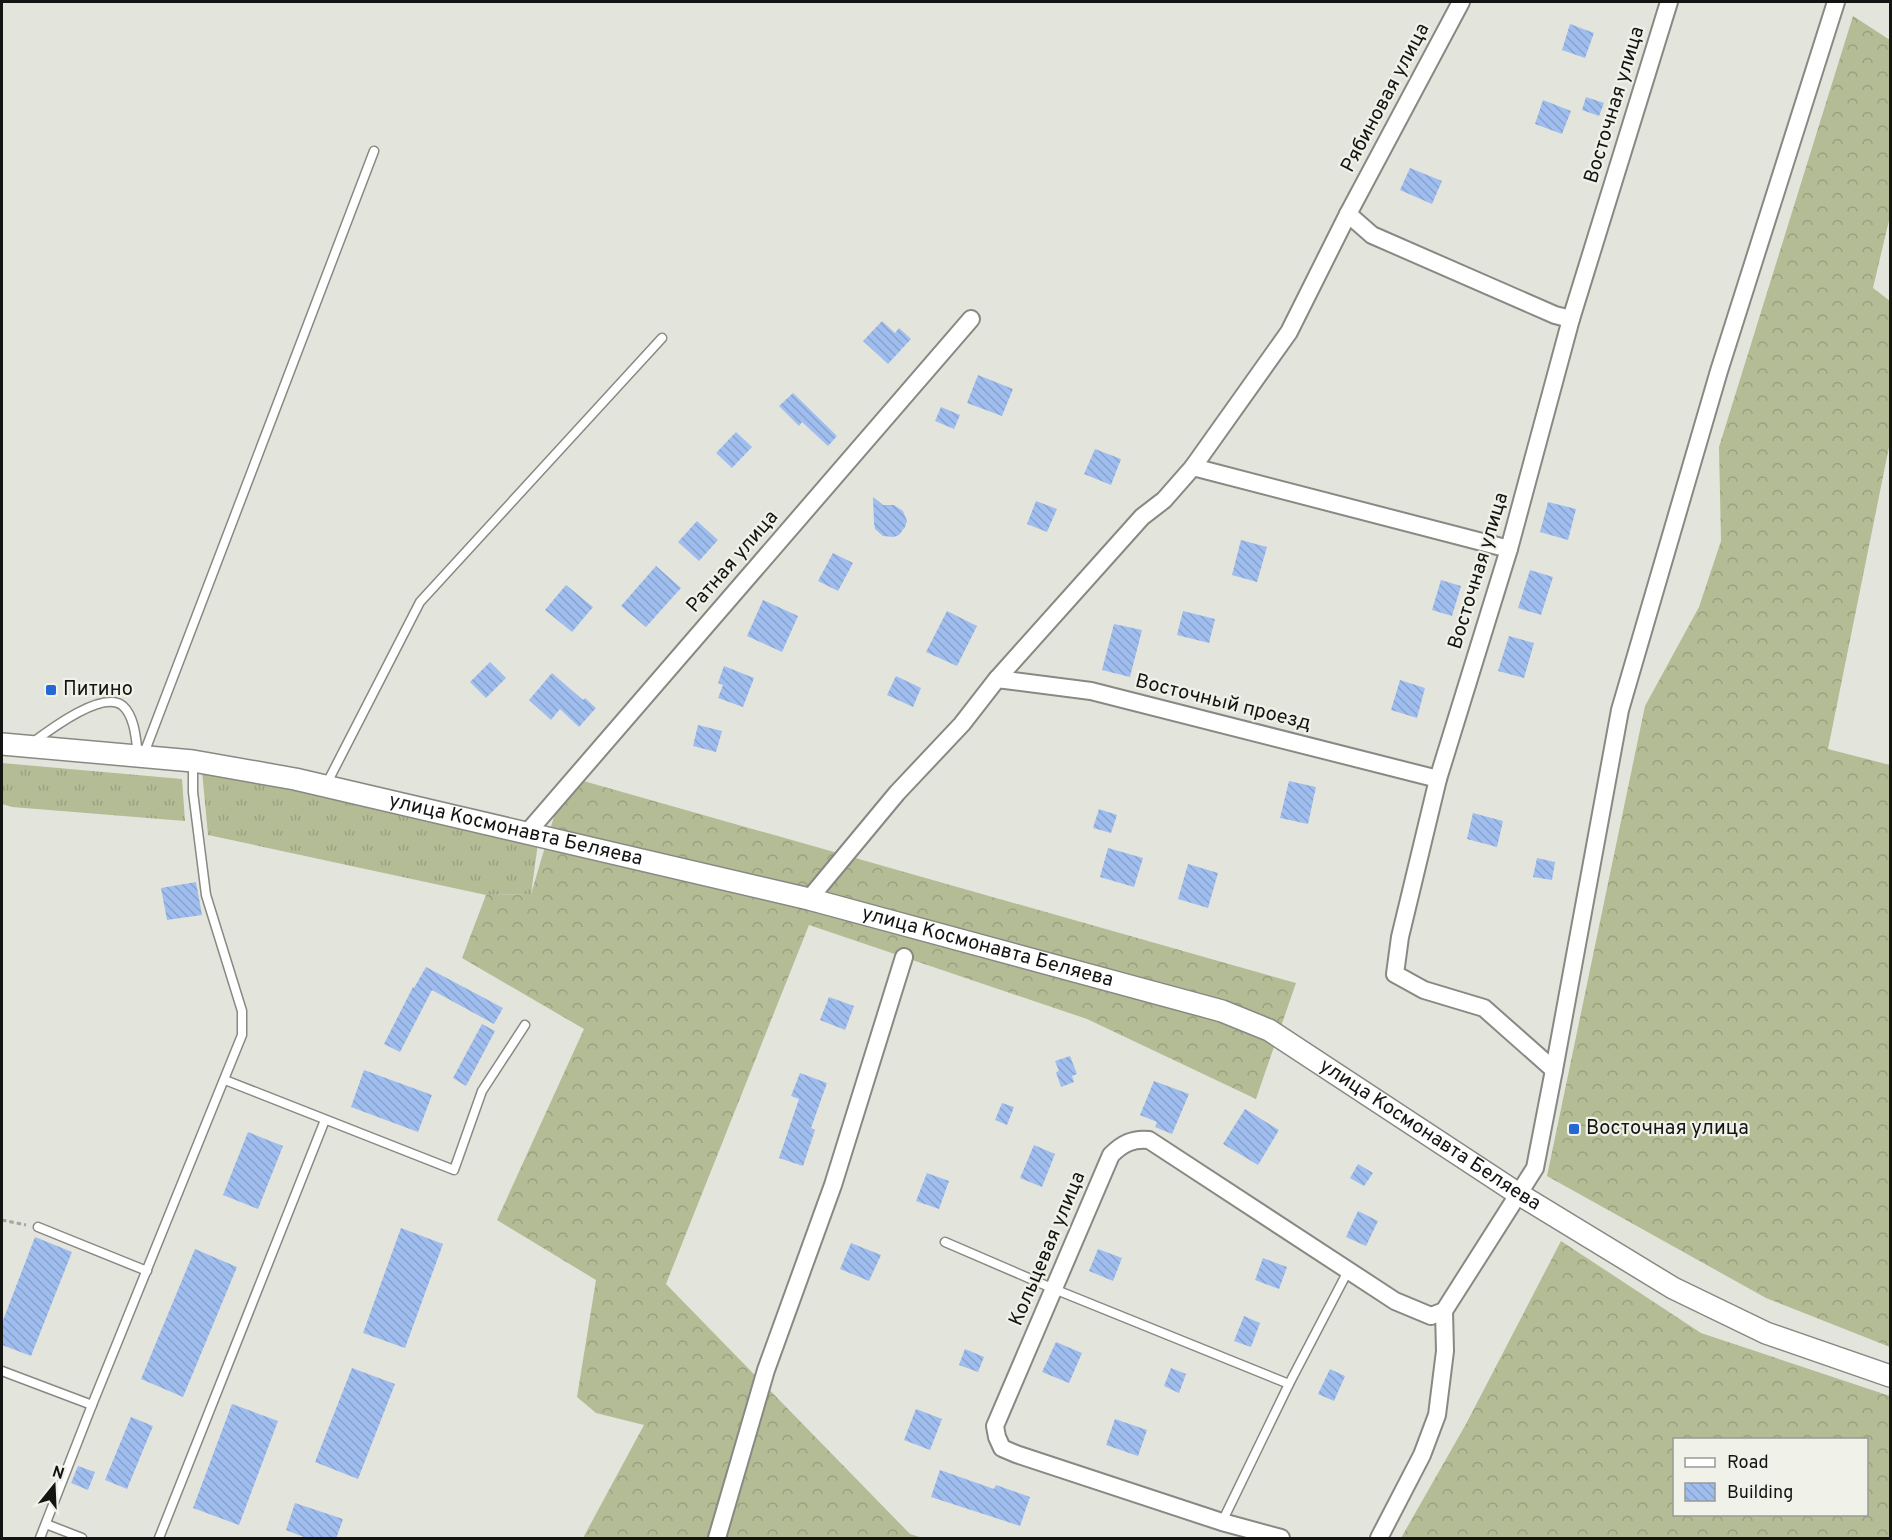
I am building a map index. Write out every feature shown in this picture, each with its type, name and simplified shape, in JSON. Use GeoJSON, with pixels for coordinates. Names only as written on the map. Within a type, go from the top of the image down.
{"type":"FeatureCollection","features":[{"type":"Feature","properties":{"kind":"street","name":"Рябиновая улица"},"geometry":{"type":"LineString","coordinates":[[809,900],[897,793],[962,724],[996,679],[1142,517],[1164,500],[1193,467],[1289,332],[1348,214],[1461,2]]}},
{"type":"Feature","properties":{"kind":"street","name":"Восточная улица"},"geometry":{"type":"LineString","coordinates":[[1554,1070],[1484,1008],[1424,990],[1395,974],[1400,937],[1438,779],[1509,549],[1571,319],[1669,2]]}},
{"type":"Feature","properties":{"kind":"street"},"geometry":{"type":"LineString","coordinates":[[1379,1539],[1422,1455],[1437,1415],[1446,1351],[1444,1311],[1535,1168],[1620,710],[1719,371],[1836,2]]}},
{"type":"Feature","properties":{"kind":"street"},"geometry":{"type":"LineString","coordinates":[[1348,214],[1372,236],[1555,315],[1571,319]]}},
{"type":"Feature","properties":{"kind":"street","name":"Ратная улица"},"geometry":{"type":"LineString","coordinates":[[527,833],[971,319]]}},
{"type":"Feature","properties":{"kind":"street"},"geometry":{"type":"LineString","coordinates":[[1193,467],[1509,549]]}},
{"type":"Feature","properties":{"kind":"street","name":"Восточный проезд"},"geometry":{"type":"LineString","coordinates":[[996,679],[1091,691],[1438,779]]}},
{"type":"Feature","properties":{"kind":"street","name":"улица Космонавта Беляева"},"geometry":{"type":"LineString","coordinates":[[2,744],[193,761],[295,779],[809,900],[1222,1011],[1269,1030],[1517,1193],[1683,1293],[1766,1333],[1890,1376]]}},
{"type":"Feature","properties":{"kind":"street"},"geometry":{"type":"LineString","coordinates":[[717,1539],[766,1370],[833,1185],[904,957]]}},
{"type":"Feature","properties":{"kind":"street","name":"Кольцевая улица"},"geometry":{"type":"LineString","coordinates":[[1281,1539],[1016,1455],[1002,1448],[997,1437],[995,1426],[1111,1155],[1119,1147],[1137,1138],[1149,1140],[1395,1301],[1431,1316],[1444,1311]]}},
{"type":"Feature","properties":{"kind":"lane"},"geometry":{"type":"LineString","coordinates":[[140,756],[374,151]]}},
{"type":"Feature","properties":{"kind":"lane"},"geometry":{"type":"LineString","coordinates":[[326,786],[420,603],[662,338]]}},
{"type":"Feature","properties":{"kind":"lane"},"geometry":{"type":"LineString","coordinates":[[27,747],[93,705],[116,702],[123,706],[129,714],[140,756]]}},
{"type":"Feature","properties":{"kind":"lane"},"geometry":{"type":"LineString","coordinates":[[40,1539],[242,1035],[242,1011],[206,896],[193,792],[193,761]]}},
{"type":"Feature","properties":{"kind":"lane"},"geometry":{"type":"LineString","coordinates":[[225,1080],[454,1170],[482,1091],[525,1024]]}},
{"type":"Feature","properties":{"kind":"lane"},"geometry":{"type":"LineString","coordinates":[[159,1539],[325,1120]]}},
{"type":"Feature","properties":{"kind":"lane"},"geometry":{"type":"LineString","coordinates":[[38,1227],[147,1270]]}},
{"type":"Feature","properties":{"kind":"lane"},"geometry":{"type":"LineString","coordinates":[[945,1242],[1054,1289],[1289,1384]]}},
{"type":"Feature","properties":{"kind":"lane"},"geometry":{"type":"LineString","coordinates":[[1222,1522],[1348,1270]]}},
{"type":"Feature","properties":{"kind":"lane"},"geometry":{"type":"LineString","coordinates":[[2,1371],[92,1405]]}},
{"type":"Feature","properties":{"kind":"lane"},"geometry":{"type":"LineString","coordinates":[[46,1524],[82,1539]]}},
{"type":"Feature","properties":{"kind":"path"},"geometry":{"type":"LineString","coordinates":[[2,1220],[38,1227]]}},
{"type":"Feature","properties":{"kind":"green space"},"geometry":{"type":"Polygon","coordinates":[[[1853,16],[1890,40],[1890,216],[1873,288],[1890,301],[1890,442],[1828,749],[1890,765],[1890,1347],[1766,1298],[1547,1176],[1645,706],[1699,607],[1721,541],[1719,447],[1853,16]]]}},
{"type":"Feature","properties":{"kind":"green space"},"geometry":{"type":"Polygon","coordinates":[[[2,763],[182,779],[185,821],[12,807],[2,804],[2,763]]]}},
{"type":"Feature","properties":{"kind":"green space"},"geometry":{"type":"Polygon","coordinates":[[[202,771],[321,794],[538,843],[531,894],[486,895],[208,835],[202,771]]]}},
{"type":"Feature","properties":{"kind":"green space"},"geometry":{"type":"Polygon","coordinates":[[[566,776],[1296,983],[1256,1099],[1087,1019],[809,925],[666,1284],[910,1534],[923,1538],[583,1538],[644,1425],[596,1413],[577,1397],[596,1280],[497,1220],[584,1029],[462,958],[486,895],[531,894],[566,776]]]}},
{"type":"Feature","properties":{"kind":"green space"},"geometry":{"type":"Polygon","coordinates":[[[1561,1241],[1701,1333],[1890,1396],[1890,1538],[1401,1538],[1466,1424],[1561,1241]]]}},
{"type":"Feature","properties":{"kind":"building"},"geometry":{"type":"Polygon","coordinates":[[[1570,24],[1594,33],[1585,58],[1562,50],[1570,24]]]}},
{"type":"Feature","properties":{"kind":"building"},"geometry":{"type":"Polygon","coordinates":[[[1586,97],[1604,103],[1599,116],[1582,110],[1586,97]]]}},
{"type":"Feature","properties":{"kind":"building"},"geometry":{"type":"Polygon","coordinates":[[[1543,100],[1571,111],[1562,134],[1535,124],[1543,100]]]}},
{"type":"Feature","properties":{"kind":"building"},"geometry":{"type":"Polygon","coordinates":[[[1410,168],[1442,181],[1432,204],[1400,190],[1410,168]]]}},
{"type":"Feature","properties":{"kind":"building"},"geometry":{"type":"Polygon","coordinates":[[[882,321],[895,333],[899,328],[911,339],[888,364],[863,341],[882,321]]]}},
{"type":"Feature","properties":{"kind":"building"},"geometry":{"type":"Polygon","coordinates":[[[978,375],[1013,389],[1002,416],[967,403],[978,375]]]}},
{"type":"Feature","properties":{"kind":"building"},"geometry":{"type":"Polygon","coordinates":[[[793,393],[837,436],[828,446],[802,422],[799,426],[779,406],[793,393]]]}},
{"type":"Feature","properties":{"kind":"building"},"geometry":{"type":"Polygon","coordinates":[[[941,407],[960,415],[954,429],[935,421],[941,407]]]}},
{"type":"Feature","properties":{"kind":"building"},"geometry":{"type":"Polygon","coordinates":[[[736,432],[752,447],[732,468],[716,453],[736,432]]]}},
{"type":"Feature","properties":{"kind":"building"},"geometry":{"type":"Polygon","coordinates":[[[1095,449],[1121,459],[1111,485],[1084,474],[1095,449]]]}},
{"type":"Feature","properties":{"kind":"building"},"geometry":{"type":"Polygon","coordinates":[[[873,497],[883,505],[894,505],[903,511],[907,521],[899,535],[883,536],[875,529],[873,497]]]}},
{"type":"Feature","properties":{"kind":"building"},"geometry":{"type":"Polygon","coordinates":[[[1036,501],[1057,509],[1047,532],[1027,524],[1036,501]]]}},
{"type":"Feature","properties":{"kind":"building"},"geometry":{"type":"Polygon","coordinates":[[[1548,502],[1576,509],[1568,540],[1540,532],[1548,502]]]}},
{"type":"Feature","properties":{"kind":"building"},"geometry":{"type":"Polygon","coordinates":[[[697,521],[718,540],[699,561],[678,542],[697,521]]]}},
{"type":"Feature","properties":{"kind":"building"},"geometry":{"type":"Polygon","coordinates":[[[1241,540],[1267,547],[1257,582],[1232,575],[1241,540]]]}},
{"type":"Feature","properties":{"kind":"building"},"geometry":{"type":"Polygon","coordinates":[[[833,553],[853,563],[838,591],[818,581],[833,553]]]}},
{"type":"Feature","properties":{"kind":"building"},"geometry":{"type":"Polygon","coordinates":[[[656,566],[681,588],[646,627],[621,606],[656,566]]]}},
{"type":"Feature","properties":{"kind":"building"},"geometry":{"type":"Polygon","coordinates":[[[1530,570],[1553,577],[1541,615],[1518,608],[1530,570]]]}},
{"type":"Feature","properties":{"kind":"building"},"geometry":{"type":"Polygon","coordinates":[[[1441,580],[1461,586],[1452,616],[1432,610],[1441,580]]]}},
{"type":"Feature","properties":{"kind":"building"},"geometry":{"type":"Polygon","coordinates":[[[566,585],[593,607],[572,632],[545,610],[566,585]]]}},
{"type":"Feature","properties":{"kind":"building"},"geometry":{"type":"Polygon","coordinates":[[[763,600],[798,616],[782,652],[747,636],[763,600]]]}},
{"type":"Feature","properties":{"kind":"building"},"geometry":{"type":"Polygon","coordinates":[[[947,611],[977,626],[957,666],[926,652],[947,611]]]}},
{"type":"Feature","properties":{"kind":"building"},"geometry":{"type":"Polygon","coordinates":[[[1183,611],[1215,619],[1209,643],[1177,635],[1183,611]]]}},
{"type":"Feature","properties":{"kind":"building"},"geometry":{"type":"Polygon","coordinates":[[[1114,624],[1142,630],[1130,677],[1102,670],[1114,624]]]}},
{"type":"Feature","properties":{"kind":"building"},"geometry":{"type":"Polygon","coordinates":[[[1509,636],[1534,643],[1524,678],[1498,671],[1509,636]]]}},
{"type":"Feature","properties":{"kind":"building"},"geometry":{"type":"Polygon","coordinates":[[[490,662],[506,678],[486,698],[470,682],[490,662]]]}},
{"type":"Feature","properties":{"kind":"building"},"geometry":{"type":"Polygon","coordinates":[[[724,666],[754,678],[743,707],[718,698],[723,685],[718,683],[724,666]]]}},
{"type":"Feature","properties":{"kind":"building"},"geometry":{"type":"Polygon","coordinates":[[[552,673],[583,700],[585,698],[596,708],[579,727],[560,709],[551,720],[529,700],[552,673]]]}},
{"type":"Feature","properties":{"kind":"building"},"geometry":{"type":"Polygon","coordinates":[[[896,676],[921,688],[913,707],[887,695],[896,676]]]}},
{"type":"Feature","properties":{"kind":"building"},"geometry":{"type":"Polygon","coordinates":[[[1400,680],[1425,688],[1417,718],[1391,710],[1400,680]]]}},
{"type":"Feature","properties":{"kind":"building"},"geometry":{"type":"Polygon","coordinates":[[[698,725],[722,731],[716,752],[693,746],[698,725]]]}},
{"type":"Feature","properties":{"kind":"building"},"geometry":{"type":"Polygon","coordinates":[[[1289,781],[1316,787],[1308,824],[1280,818],[1289,781]]]}},
{"type":"Feature","properties":{"kind":"building"},"geometry":{"type":"Polygon","coordinates":[[[1099,809],[1117,815],[1111,833],[1093,828],[1099,809]]]}},
{"type":"Feature","properties":{"kind":"building"},"geometry":{"type":"Polygon","coordinates":[[[1473,813],[1503,821],[1497,847],[1467,839],[1473,813]]]}},
{"type":"Feature","properties":{"kind":"building"},"geometry":{"type":"Polygon","coordinates":[[[1108,848],[1143,858],[1134,887],[1100,877],[1108,848]]]}},
{"type":"Feature","properties":{"kind":"building"},"geometry":{"type":"Polygon","coordinates":[[[1537,858],[1555,862],[1552,880],[1533,877],[1537,858]]]}},
{"type":"Feature","properties":{"kind":"building"},"geometry":{"type":"Polygon","coordinates":[[[1188,864],[1218,873],[1208,908],[1178,899],[1188,864]]]}},
{"type":"Feature","properties":{"kind":"building"},"geometry":{"type":"Polygon","coordinates":[[[196,882],[202,915],[167,920],[161,888],[196,882]]]}},
{"type":"Feature","properties":{"kind":"building"},"geometry":{"type":"Polygon","coordinates":[[[426,967],[503,1008],[494,1024],[432,990],[400,1052],[384,1044],[413,987],[426,967]]]}},
{"type":"Feature","properties":{"kind":"building"},"geometry":{"type":"Polygon","coordinates":[[[829,997],[854,1006],[845,1030],[820,1020],[829,997]]]}},
{"type":"Feature","properties":{"kind":"building"},"geometry":{"type":"Polygon","coordinates":[[[482,1024],[495,1031],[466,1086],[453,1078],[482,1024]]]}},
{"type":"Feature","properties":{"kind":"building"},"geometry":{"type":"Polygon","coordinates":[[[1070,1056],[1077,1074],[1072,1076],[1074,1082],[1061,1087],[1055,1061],[1070,1056]]]}},
{"type":"Feature","properties":{"kind":"building"},"geometry":{"type":"Polygon","coordinates":[[[364,1070],[432,1095],[418,1132],[351,1107],[364,1070]]]}},
{"type":"Feature","properties":{"kind":"building"},"geometry":{"type":"Polygon","coordinates":[[[800,1073],[827,1083],[811,1128],[815,1130],[803,1166],[779,1158],[799,1099],[791,1096],[800,1073]]]}},
{"type":"Feature","properties":{"kind":"building"},"geometry":{"type":"Polygon","coordinates":[[[1154,1081],[1189,1094],[1172,1134],[1155,1127],[1157,1122],[1140,1115],[1154,1081]]]}},
{"type":"Feature","properties":{"kind":"building"},"geometry":{"type":"Polygon","coordinates":[[[1002,1103],[1014,1107],[1007,1125],[995,1120],[1002,1103]]]}},
{"type":"Feature","properties":{"kind":"building"},"geometry":{"type":"Polygon","coordinates":[[[1245,1109],[1279,1130],[1258,1165],[1223,1144],[1245,1109]]]}},
{"type":"Feature","properties":{"kind":"building"},"geometry":{"type":"Polygon","coordinates":[[[248,1132],[283,1146],[258,1209],[223,1195],[248,1132]]]}},
{"type":"Feature","properties":{"kind":"building"},"geometry":{"type":"Polygon","coordinates":[[[1034,1145],[1055,1154],[1042,1187],[1020,1178],[1034,1145]]]}},
{"type":"Feature","properties":{"kind":"building"},"geometry":{"type":"Polygon","coordinates":[[[1358,1164],[1373,1173],[1364,1186],[1350,1178],[1358,1164]]]}},
{"type":"Feature","properties":{"kind":"building"},"geometry":{"type":"Polygon","coordinates":[[[927,1173],[949,1181],[939,1209],[916,1201],[927,1173]]]}},
{"type":"Feature","properties":{"kind":"building"},"geometry":{"type":"Polygon","coordinates":[[[1358,1211],[1378,1221],[1366,1246],[1346,1237],[1358,1211]]]}},
{"type":"Feature","properties":{"kind":"building"},"geometry":{"type":"Polygon","coordinates":[[[401,1228],[443,1244],[405,1348],[363,1333],[401,1228]]]}},
{"type":"Feature","properties":{"kind":"building"},"geometry":{"type":"Polygon","coordinates":[[[35,1237],[72,1252],[31,1356],[2,1345],[2,1323],[35,1237]]]}},
{"type":"Feature","properties":{"kind":"building"},"geometry":{"type":"Polygon","coordinates":[[[851,1243],[881,1255],[869,1281],[840,1269],[851,1243]]]}},
{"type":"Feature","properties":{"kind":"building"},"geometry":{"type":"Polygon","coordinates":[[[195,1249],[237,1267],[183,1397],[141,1379],[195,1249]]]}},
{"type":"Feature","properties":{"kind":"building"},"geometry":{"type":"Polygon","coordinates":[[[1098,1249],[1122,1258],[1113,1281],[1089,1271],[1098,1249]]]}},
{"type":"Feature","properties":{"kind":"building"},"geometry":{"type":"Polygon","coordinates":[[[1263,1258],[1287,1267],[1279,1289],[1255,1280],[1263,1258]]]}},
{"type":"Feature","properties":{"kind":"building"},"geometry":{"type":"Polygon","coordinates":[[[1244,1316],[1260,1323],[1251,1347],[1234,1341],[1244,1316]]]}},
{"type":"Feature","properties":{"kind":"building"},"geometry":{"type":"Polygon","coordinates":[[[1056,1342],[1082,1353],[1069,1383],[1042,1372],[1056,1342]]]}},
{"type":"Feature","properties":{"kind":"building"},"geometry":{"type":"Polygon","coordinates":[[[965,1349],[984,1357],[978,1372],[959,1365],[965,1349]]]}},
{"type":"Feature","properties":{"kind":"building"},"geometry":{"type":"Polygon","coordinates":[[[352,1368],[395,1384],[358,1479],[315,1462],[352,1368]]]}},
{"type":"Feature","properties":{"kind":"building"},"geometry":{"type":"Polygon","coordinates":[[[1171,1368],[1186,1374],[1179,1393],[1164,1386],[1171,1368]]]}},
{"type":"Feature","properties":{"kind":"building"},"geometry":{"type":"Polygon","coordinates":[[[1330,1369],[1345,1376],[1334,1401],[1318,1394],[1330,1369]]]}},
{"type":"Feature","properties":{"kind":"building"},"geometry":{"type":"Polygon","coordinates":[[[232,1404],[278,1421],[239,1525],[193,1508],[232,1404]]]}},
{"type":"Feature","properties":{"kind":"building"},"geometry":{"type":"Polygon","coordinates":[[[916,1409],[942,1419],[930,1450],[904,1440],[916,1409]]]}},
{"type":"Feature","properties":{"kind":"building"},"geometry":{"type":"Polygon","coordinates":[[[131,1417],[153,1426],[127,1489],[105,1480],[131,1417]]]}},
{"type":"Feature","properties":{"kind":"building"},"geometry":{"type":"Polygon","coordinates":[[[1115,1419],[1147,1430],[1138,1456],[1106,1445],[1115,1419]]]}},
{"type":"Feature","properties":{"kind":"building"},"geometry":{"type":"Polygon","coordinates":[[[78,1466],[95,1472],[88,1490],[71,1483],[78,1466]]]}},
{"type":"Feature","properties":{"kind":"building"},"geometry":{"type":"Polygon","coordinates":[[[940,1470],[994,1489],[996,1485],[1030,1497],[1020,1526],[931,1497],[940,1470]]]}},
{"type":"Feature","properties":{"kind":"building"},"geometry":{"type":"Polygon","coordinates":[[[295,1503],[343,1519],[336,1539],[309,1539],[286,1530],[295,1503]]]}},
{"type":"Feature","properties":{"kind":"place","name":"Питино"},"geometry":{"type":"Point","coordinates":[51,690]}},
{"type":"Feature","properties":{"kind":"place","name":"Восточная улица"},"geometry":{"type":"Point","coordinates":[1574,1129]}}]}
